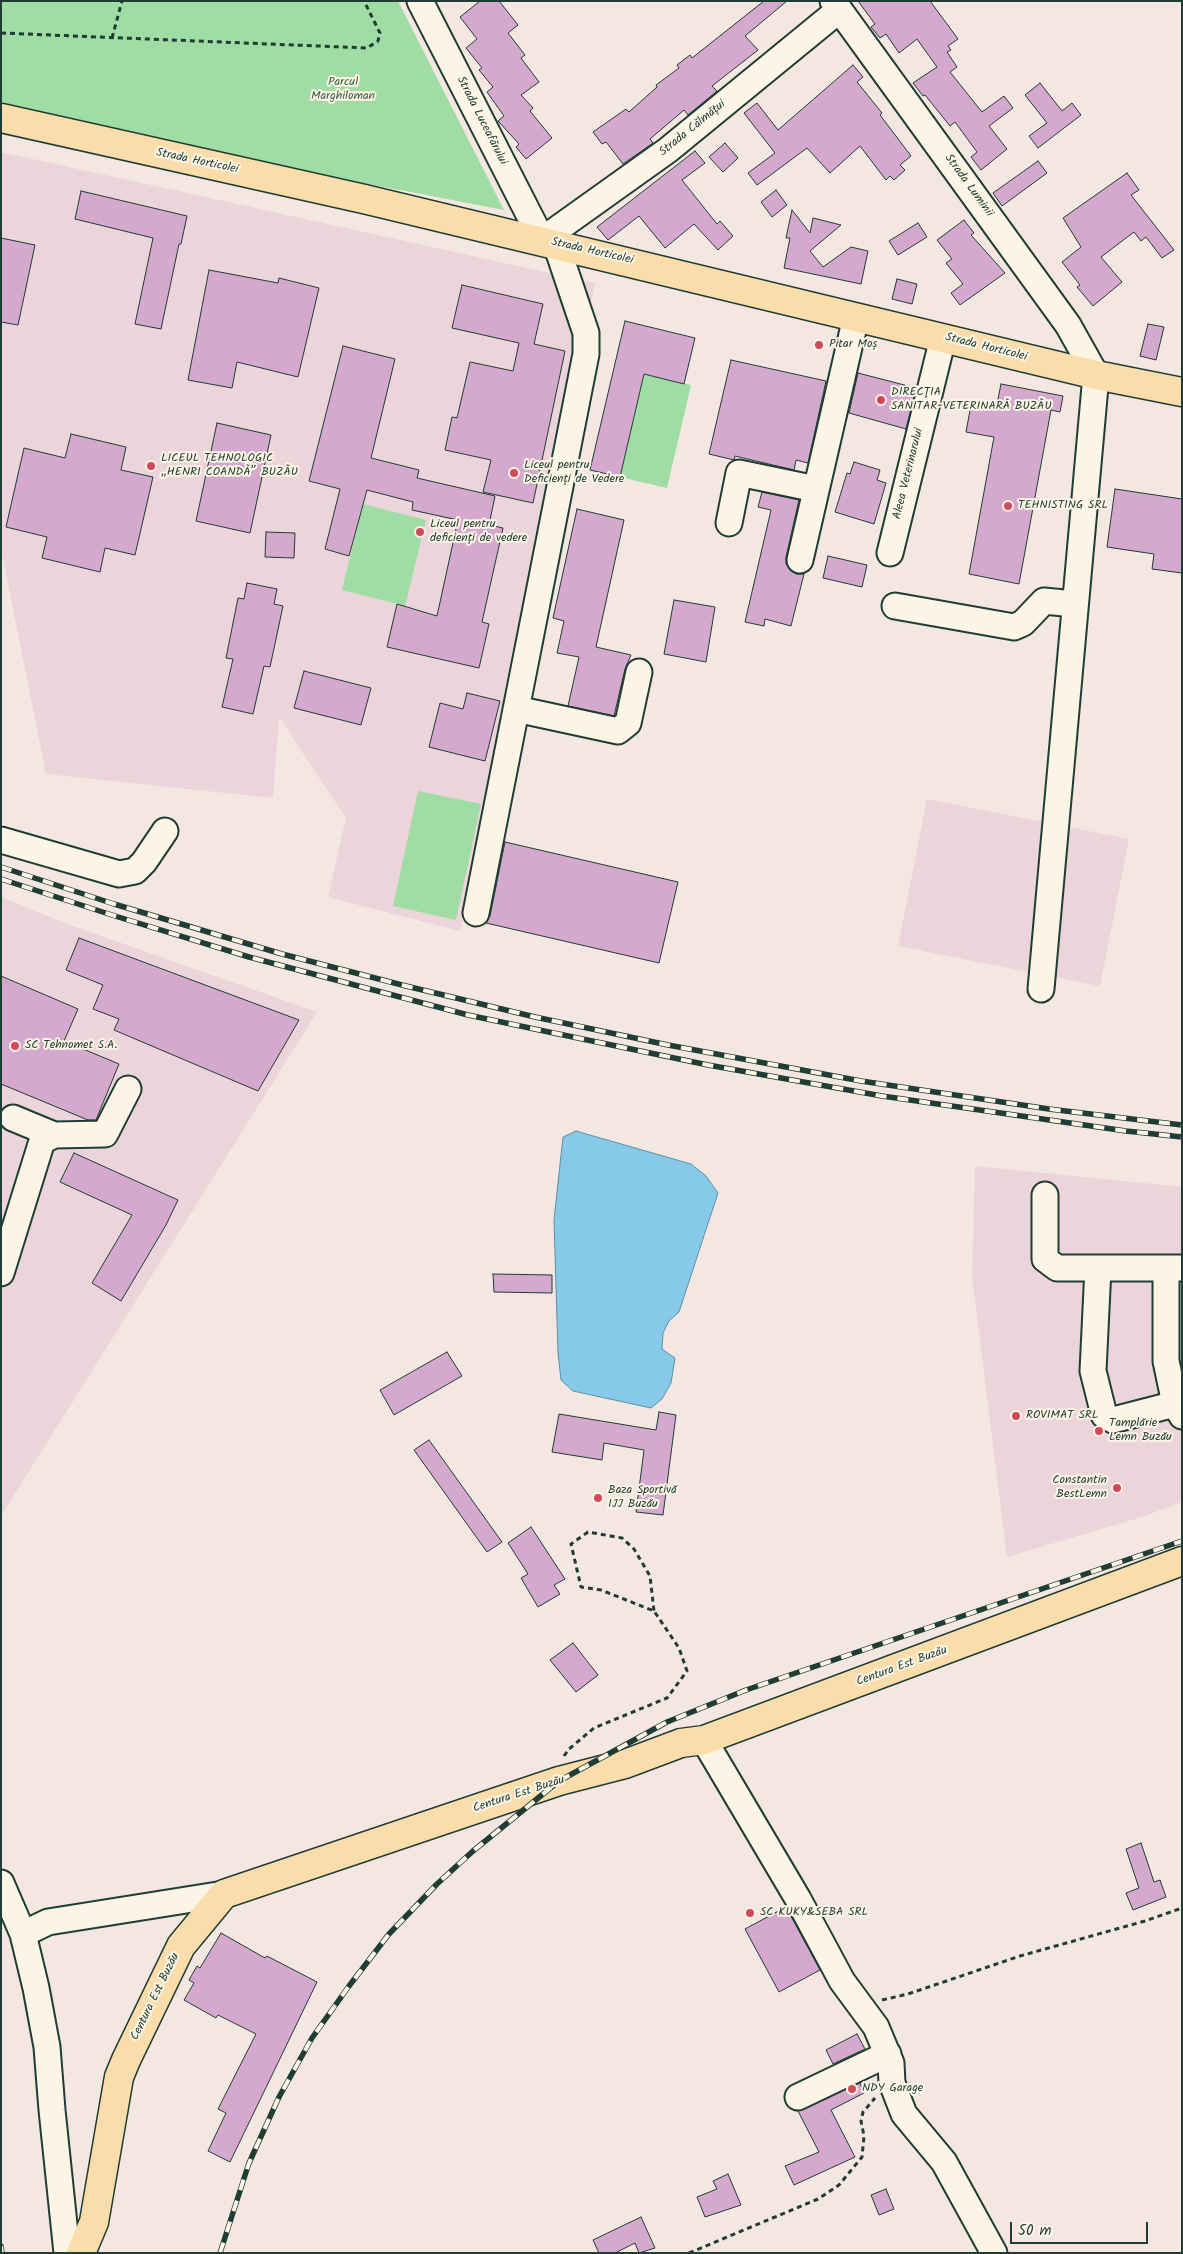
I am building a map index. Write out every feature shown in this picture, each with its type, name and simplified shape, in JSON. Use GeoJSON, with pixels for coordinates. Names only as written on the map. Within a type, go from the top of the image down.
{"type":"FeatureCollection","features":[{"type":"Feature","properties":{"kind":"main road","name":"Strada Horticolei"},"geometry":{"type":"LineString","coordinates":[[1,118],[549,242],[1096,376],[1182,392]]}},
{"type":"Feature","properties":{"kind":"main road","name":"Centura Est Buzău"},"geometry":{"type":"LineString","coordinates":[[81,2253],[94,2222],[120,2077],[126,2060],[151,2004],[181,1946],[224,1894],[544,1786],[610,1769],[681,1743],[704,1740],[1182,1561]]}},
{"type":"Feature","properties":{"kind":"street","name":"Strada Luceafărului"},"geometry":{"type":"LineString","coordinates":[[420,1],[549,242],[586,333],[586,354],[476,913]]}},
{"type":"Feature","properties":{"kind":"street","name":"Strada Călmățui"},"geometry":{"type":"LineString","coordinates":[[549,242],[668,150],[836,6]]}},
{"type":"Feature","properties":{"kind":"street","name":"Strada Luminii"},"geometry":{"type":"LineString","coordinates":[[836,6],[1068,325],[1096,376]]}},
{"type":"Feature","properties":{"kind":"street"},"geometry":{"type":"LineString","coordinates":[[800,560],[856,317]]}},
{"type":"Feature","properties":{"kind":"street","name":"Aleea Veterinarului"},"geometry":{"type":"LineString","coordinates":[[890,553],[943,338]]}},
{"type":"Feature","properties":{"kind":"street"},"geometry":{"type":"LineString","coordinates":[[1041,989],[1074,604],[1096,376]]}},
{"type":"Feature","properties":{"kind":"street"},"geometry":{"type":"LineString","coordinates":[[728,523],[740,473],[816,489]]}},
{"type":"Feature","properties":{"kind":"street"},"geometry":{"type":"LineString","coordinates":[[896,606],[1014,627],[1022,623],[1044,600],[1074,604]]}},
{"type":"Feature","properties":{"kind":"street"},"geometry":{"type":"LineString","coordinates":[[516,709],[618,731],[628,723],[639,672]]}},
{"type":"Feature","properties":{"kind":"street"},"geometry":{"type":"LineString","coordinates":[[1,840],[119,874],[135,871],[144,862],[165,831]]}},
{"type":"Feature","properties":{"kind":"street"},"geometry":{"type":"LineString","coordinates":[[1,1273],[19,1125],[105,1134],[128,1088]]}},
{"type":"Feature","properties":{"kind":"street"},"geometry":{"type":"LineString","coordinates":[[1046,1195],[1045,1259],[1057,1268],[1098,1268],[1174,1268],[1166,1361],[1179,1410],[1113,1420],[1104,1415],[1093,1371],[1098,1268]]}},
{"type":"Feature","properties":{"kind":"street"},"geometry":{"type":"LineString","coordinates":[[704,1740],[798,1899],[842,1981],[876,2027],[891,2063],[892,2083],[904,2114],[944,2162],[994,2253]]}},
{"type":"Feature","properties":{"kind":"street"},"geometry":{"type":"LineString","coordinates":[[1,1883],[23,1934],[48,2047],[52,2110],[67,2253]]}},
{"type":"Feature","properties":{"kind":"street"},"geometry":{"type":"LineString","coordinates":[[23,1934],[48,1922],[224,1894]]}},
{"type":"Feature","properties":{"kind":"street"},"geometry":{"type":"LineString","coordinates":[[798,2098],[888,2054]]}},
{"type":"Feature","properties":{"kind":"path"},"geometry":{"type":"LineString","coordinates":[[112,38],[122,1]]}},
{"type":"Feature","properties":{"kind":"path"},"geometry":{"type":"LineString","coordinates":[[1,33],[367,48],[378,41],[380,32],[364,1]]}},
{"type":"Feature","properties":{"kind":"path"},"geometry":{"type":"LineString","coordinates":[[544,1786],[569,1749],[594,1728],[667,1698],[687,1671],[679,1648],[654,1611],[650,1576],[634,1549],[622,1538],[588,1532],[571,1544],[581,1586],[602,1590],[654,1611]]}},
{"type":"Feature","properties":{"kind":"path"},"geometry":{"type":"LineString","coordinates":[[854,1998],[876,2001],[908,1994],[1020,1956],[1145,1921],[1182,1908]]}},
{"type":"Feature","properties":{"kind":"path"},"geometry":{"type":"LineString","coordinates":[[689,2253],[818,2199],[840,2185],[862,2157],[864,2136],[861,2121],[863,2112],[892,2083]]}},
{"type":"Feature","properties":{"kind":"shaded area"},"geometry":{"type":"Polygon","coordinates":[[[1,152],[595,283],[460,931],[328,897],[346,818],[279,717],[273,798],[46,774],[1,548],[1,152]]]}},
{"type":"Feature","properties":{"kind":"shaded area"},"geometry":{"type":"Polygon","coordinates":[[[927,799],[1129,839],[1100,986],[898,946],[927,799]]]}},
{"type":"Feature","properties":{"kind":"shaded area"},"geometry":{"type":"Polygon","coordinates":[[[1,897],[70,925],[317,1012],[1,1516],[1,897]]]}},
{"type":"Feature","properties":{"kind":"shaded area"},"geometry":{"type":"Polygon","coordinates":[[[975,1166],[1182,1187],[1182,1502],[1145,1516],[1007,1557],[972,1276],[975,1166]]]}},
{"type":"Feature","properties":{"kind":"green space","name":"Parcul Marghiloman"},"geometry":{"type":"Polygon","coordinates":[[[1,1],[398,1],[504,210],[1,113],[1,1]]]}},
{"type":"Feature","properties":{"kind":"green space"},"geometry":{"type":"Polygon","coordinates":[[[644,374],[691,385],[667,488],[620,477],[644,374]]]}},
{"type":"Feature","properties":{"kind":"green space"},"geometry":{"type":"Polygon","coordinates":[[[363,504],[426,520],[405,606],[342,590],[363,504]]]}},
{"type":"Feature","properties":{"kind":"green space"},"geometry":{"type":"Polygon","coordinates":[[[418,791],[481,804],[456,920],[393,906],[418,791]]]}},
{"type":"Feature","properties":{"kind":"water"},"geometry":{"type":"Polygon","coordinates":[[[576,1131],[691,1164],[706,1176],[718,1193],[679,1312],[669,1321],[663,1333],[662,1349],[675,1358],[671,1383],[662,1399],[651,1408],[573,1391],[561,1380],[558,1353],[554,1220],[563,1137],[576,1131]]]}},
{"type":"Feature","properties":{"kind":"building"},"geometry":{"type":"Polygon","coordinates":[[[480,1],[499,1],[518,25],[508,33],[525,55],[521,58],[539,82],[521,95],[533,108],[530,111],[552,138],[526,159],[516,147],[519,144],[498,121],[504,116],[487,92],[493,87],[479,70],[482,68],[466,48],[477,39],[460,17],[480,1]]]}},
{"type":"Feature","properties":{"kind":"building"},"geometry":{"type":"Polygon","coordinates":[[[764,1],[787,1],[745,36],[758,50],[712,86],[717,91],[688,115],[684,110],[650,139],[653,143],[623,164],[606,142],[602,144],[593,132],[626,109],[629,112],[657,87],[656,85],[679,68],[677,65],[690,55],[692,58],[764,1]]]}},
{"type":"Feature","properties":{"kind":"building"},"geometry":{"type":"Polygon","coordinates":[[[858,1],[930,1],[958,39],[948,46],[951,50],[947,52],[957,67],[950,72],[982,112],[1004,96],[1013,108],[989,126],[1007,149],[981,170],[971,157],[977,152],[955,122],[950,126],[913,83],[937,67],[917,39],[899,53],[886,34],[880,38],[871,27],[875,24],[858,1]]]}},
{"type":"Feature","properties":{"kind":"building"},"geometry":{"type":"Polygon","coordinates":[[[853,65],[863,77],[857,82],[882,113],[880,115],[911,156],[900,165],[905,170],[894,180],[890,176],[886,180],[860,146],[830,173],[807,148],[757,185],[748,173],[775,153],[744,113],[757,103],[778,130],[853,65]]]}},
{"type":"Feature","properties":{"kind":"building"},"geometry":{"type":"Polygon","coordinates":[[[1040,83],[1062,111],[1072,103],[1081,115],[1038,148],[1029,136],[1047,123],[1025,95],[1040,83]]]}},
{"type":"Feature","properties":{"kind":"building"},"geometry":{"type":"Polygon","coordinates":[[[725,143],[738,158],[723,172],[709,157],[725,143]]]}},
{"type":"Feature","properties":{"kind":"building"},"geometry":{"type":"Polygon","coordinates":[[[695,151],[705,163],[682,180],[717,224],[720,221],[733,236],[718,250],[694,224],[665,248],[639,216],[608,240],[597,227],[695,151]]]}},
{"type":"Feature","properties":{"kind":"building"},"geometry":{"type":"Polygon","coordinates":[[[1038,161],[1047,173],[1002,206],[993,193],[1038,161]]]}},
{"type":"Feature","properties":{"kind":"building"},"geometry":{"type":"Polygon","coordinates":[[[1127,173],[1139,190],[1131,195],[1174,250],[1162,258],[1146,237],[1141,241],[1134,232],[1101,257],[1122,282],[1093,306],[1077,287],[1080,285],[1062,262],[1081,247],[1063,218],[1127,173]]]}},
{"type":"Feature","properties":{"kind":"building"},"geometry":{"type":"Polygon","coordinates":[[[776,190],[787,205],[772,217],[761,202],[776,190]]]}},
{"type":"Feature","properties":{"kind":"building"},"geometry":{"type":"Polygon","coordinates":[[[81,191],[187,216],[181,244],[179,244],[161,329],[135,324],[153,238],[75,219],[81,191]]]}},
{"type":"Feature","properties":{"kind":"building"},"geometry":{"type":"Polygon","coordinates":[[[792,210],[810,233],[813,218],[841,225],[810,251],[823,267],[851,247],[868,251],[861,284],[784,268],[790,238],[786,238],[792,210]]]}},
{"type":"Feature","properties":{"kind":"building"},"geometry":{"type":"Polygon","coordinates":[[[964,220],[974,233],[971,235],[1005,273],[960,305],[951,293],[963,284],[946,263],[952,259],[937,240],[964,220]]]}},
{"type":"Feature","properties":{"kind":"building"},"geometry":{"type":"Polygon","coordinates":[[[918,223],[927,237],[898,255],[889,241],[918,223]]]}},
{"type":"Feature","properties":{"kind":"building"},"geometry":{"type":"Polygon","coordinates":[[[1,238],[35,245],[18,325],[1,322],[1,238]]]}},
{"type":"Feature","properties":{"kind":"building"},"geometry":{"type":"Polygon","coordinates":[[[209,270],[278,283],[279,278],[319,288],[298,377],[237,362],[232,388],[188,380],[209,270]]]}},
{"type":"Feature","properties":{"kind":"building"},"geometry":{"type":"Polygon","coordinates":[[[897,279],[917,284],[912,304],[892,299],[897,279]]]}},
{"type":"Feature","properties":{"kind":"building"},"geometry":{"type":"Polygon","coordinates":[[[462,285],[543,304],[534,344],[565,351],[533,503],[483,492],[491,460],[445,450],[452,417],[457,418],[470,362],[513,371],[519,343],[452,328],[462,285]]]}},
{"type":"Feature","properties":{"kind":"building"},"geometry":{"type":"Polygon","coordinates":[[[625,321],[695,338],[684,384],[644,374],[620,477],[590,470],[625,321]]]}},
{"type":"Feature","properties":{"kind":"building"},"geometry":{"type":"Polygon","coordinates":[[[1148,324],[1164,327],[1156,360],[1140,356],[1148,324]]]}},
{"type":"Feature","properties":{"kind":"building"},"geometry":{"type":"Polygon","coordinates":[[[343,346],[395,359],[371,458],[419,470],[417,478],[495,496],[489,525],[503,528],[482,622],[489,624],[479,668],[387,647],[397,604],[437,616],[458,520],[412,510],[413,502],[367,490],[349,556],[325,549],[340,489],[309,481],[343,346]]]}},
{"type":"Feature","properties":{"kind":"building"},"geometry":{"type":"Polygon","coordinates":[[[731,360],[826,381],[808,463],[796,460],[794,470],[735,456],[734,460],[709,454],[731,360]]]}},
{"type":"Feature","properties":{"kind":"building","name":"DIRECŢIA SANITAR-VETERINARĂ BUZĂU"},"geometry":{"type":"Polygon","coordinates":[[[858,373],[916,388],[906,429],[849,413],[858,373]]]}},
{"type":"Feature","properties":{"kind":"building","name":"TEHNISTING SRL"},"geometry":{"type":"Polygon","coordinates":[[[1001,384],[1063,396],[1060,412],[1051,410],[1019,584],[969,574],[994,437],[966,432],[971,405],[996,409],[1001,384]]]}},
{"type":"Feature","properties":{"kind":"building"},"geometry":{"type":"Polygon","coordinates":[[[217,423],[271,435],[250,533],[196,521],[217,423]]]}},
{"type":"Feature","properties":{"kind":"building"},"geometry":{"type":"Polygon","coordinates":[[[71,434],[126,447],[121,470],[153,477],[135,555],[105,548],[100,572],[42,558],[47,537],[6,527],[24,448],[65,458],[71,434]]]}},
{"type":"Feature","properties":{"kind":"building"},"geometry":{"type":"Polygon","coordinates":[[[854,462],[880,470],[877,480],[886,483],[874,524],[835,512],[847,473],[850,474],[854,462]]]}},
{"type":"Feature","properties":{"kind":"building"},"geometry":{"type":"Polygon","coordinates":[[[1115,489],[1182,499],[1182,573],[1152,569],[1154,554],[1107,547],[1115,489]]]}},
{"type":"Feature","properties":{"kind":"building"},"geometry":{"type":"Polygon","coordinates":[[[762,492],[799,500],[786,564],[796,574],[804,574],[791,626],[765,619],[764,626],[745,622],[771,510],[758,507],[762,492]]]}},
{"type":"Feature","properties":{"kind":"building"},"geometry":{"type":"Polygon","coordinates":[[[577,509],[624,520],[596,647],[631,655],[625,669],[614,716],[568,706],[579,657],[557,653],[564,621],[553,618],[577,509]]]}},
{"type":"Feature","properties":{"kind":"building"},"geometry":{"type":"Polygon","coordinates":[[[266,532],[295,533],[294,558],[265,557],[266,532]]]}},
{"type":"Feature","properties":{"kind":"building"},"geometry":{"type":"Polygon","coordinates":[[[828,556],[867,565],[862,587],[823,578],[828,556]]]}},
{"type":"Feature","properties":{"kind":"building"},"geometry":{"type":"Polygon","coordinates":[[[247,583],[277,589],[274,604],[283,606],[270,667],[264,666],[253,714],[222,707],[233,659],[226,658],[238,598],[244,599],[247,583]]]}},
{"type":"Feature","properties":{"kind":"building"},"geometry":{"type":"Polygon","coordinates":[[[674,600],[715,607],[706,662],[664,654],[674,600]]]}},
{"type":"Feature","properties":{"kind":"building"},"geometry":{"type":"Polygon","coordinates":[[[304,671],[371,688],[361,725],[294,708],[304,671]]]}},
{"type":"Feature","properties":{"kind":"building"},"geometry":{"type":"Polygon","coordinates":[[[467,693],[500,701],[485,761],[429,747],[440,703],[463,709],[467,693]]]}},
{"type":"Feature","properties":{"kind":"building"},"geometry":{"type":"Polygon","coordinates":[[[505,842],[678,882],[659,963],[486,923],[490,916],[505,842]]]}},
{"type":"Feature","properties":{"kind":"building"},"geometry":{"type":"Polygon","coordinates":[[[79,938],[299,1020],[258,1091],[114,1030],[119,1019],[93,1009],[103,985],[66,970],[79,938]]]}},
{"type":"Feature","properties":{"kind":"building"},"geometry":{"type":"Polygon","coordinates":[[[1,976],[78,1009],[64,1041],[119,1064],[96,1120],[88,1120],[1,1084],[1,976]]]}},
{"type":"Feature","properties":{"kind":"building"},"geometry":{"type":"Polygon","coordinates":[[[74,1153],[178,1200],[166,1225],[121,1301],[92,1283],[132,1215],[60,1182],[74,1153]]]}},
{"type":"Feature","properties":{"kind":"building"},"geometry":{"type":"Polygon","coordinates":[[[493,1274],[552,1275],[552,1293],[494,1292],[493,1274]]]}},
{"type":"Feature","properties":{"kind":"building"},"geometry":{"type":"Polygon","coordinates":[[[447,1352],[462,1376],[394,1415],[380,1390],[447,1352]]]}},
{"type":"Feature","properties":{"kind":"building"},"geometry":{"type":"Polygon","coordinates":[[[659,1412],[676,1415],[663,1515],[636,1512],[644,1450],[604,1443],[602,1460],[552,1452],[559,1414],[656,1430],[659,1412]]]}},
{"type":"Feature","properties":{"kind":"building"},"geometry":{"type":"Polygon","coordinates":[[[429,1440],[502,1542],[487,1552],[414,1450],[429,1440]]]}},
{"type":"Feature","properties":{"kind":"building"},"geometry":{"type":"Polygon","coordinates":[[[531,1527],[565,1579],[554,1585],[560,1594],[538,1607],[521,1578],[528,1574],[508,1543],[531,1527]]]}},
{"type":"Feature","properties":{"kind":"building"},"geometry":{"type":"Polygon","coordinates":[[[573,1643],[598,1675],[576,1692],[550,1660],[573,1643]]]}},
{"type":"Feature","properties":{"kind":"building"},"geometry":{"type":"Polygon","coordinates":[[[1141,1843],[1154,1882],[1160,1880],[1166,1897],[1133,1910],[1126,1893],[1139,1888],[1126,1849],[1141,1843]]]}},
{"type":"Feature","properties":{"kind":"building"},"geometry":{"type":"Polygon","coordinates":[[[786,1907],[820,1970],[779,1992],[745,1929],[786,1907]]]}},
{"type":"Feature","properties":{"kind":"building"},"geometry":{"type":"Polygon","coordinates":[[[221,1933],[265,1958],[267,1956],[317,1982],[230,2162],[208,2151],[226,2113],[218,2109],[256,2034],[218,2015],[216,2018],[184,2000],[194,1983],[189,1980],[197,1966],[200,1968],[221,1933]]]}},
{"type":"Feature","properties":{"kind":"building"},"geometry":{"type":"Polygon","coordinates":[[[857,2034],[865,2049],[833,2064],[826,2050],[857,2034]]]}},
{"type":"Feature","properties":{"kind":"building"},"geometry":{"type":"Polygon","coordinates":[[[860,2083],[864,2093],[831,2110],[855,2157],[794,2185],[785,2166],[819,2152],[798,2111],[860,2083]]]}},
{"type":"Feature","properties":{"kind":"building"},"geometry":{"type":"Polygon","coordinates":[[[728,2174],[741,2205],[705,2217],[697,2197],[717,2189],[713,2181],[728,2174]]]}},
{"type":"Feature","properties":{"kind":"building"},"geometry":{"type":"Polygon","coordinates":[[[886,2189],[894,2209],[879,2215],[871,2195],[886,2189]]]}},
{"type":"Feature","properties":{"kind":"building"},"geometry":{"type":"Polygon","coordinates":[[[641,2217],[655,2248],[639,2253],[635,2243],[615,2253],[599,2253],[593,2240],[641,2217]]]}},
{"type":"Feature","properties":{"kind":"railway"},"geometry":{"type":"LineString","coordinates":[[1,867],[114,904],[282,954],[535,1017],[668,1045],[861,1081],[1049,1109],[1182,1125]]}},
{"type":"Feature","properties":{"kind":"railway"},"geometry":{"type":"LineString","coordinates":[[1,879],[249,957],[468,1015],[708,1065],[882,1096],[1126,1131],[1182,1137]]}},
{"type":"Feature","properties":{"kind":"railway"},"geometry":{"type":"LineString","coordinates":[[220,2253],[249,2163],[279,2097],[312,2038],[349,1986],[389,1934],[437,1884],[473,1851],[559,1781],[667,1722],[746,1690],[1182,1541]]}},
{"type":"Feature","properties":{"kind":"railway"},"geometry":{"type":"LineString","coordinates":[[1,2246],[2,2253]]}},
{"type":"Feature","properties":{"kind":"place","name":"Pitar Moș"},"geometry":{"type":"Point","coordinates":[819,345]}},
{"type":"Feature","properties":{"kind":"place","name":"DIRECŢIA SANITAR-VETERINARĂ BUZĂU"},"geometry":{"type":"Point","coordinates":[881,400]}},
{"type":"Feature","properties":{"kind":"place","name":"LICEUL TEHNOLOGIC „HENRI COANDĂ” BUZĂU"},"geometry":{"type":"Point","coordinates":[151,466]}},
{"type":"Feature","properties":{"kind":"place","name":"Liceul pentru Deficienți de Vedere"},"geometry":{"type":"Point","coordinates":[514,473]}},
{"type":"Feature","properties":{"kind":"place","name":"TEHNISTING SRL"},"geometry":{"type":"Point","coordinates":[1008,506]}},
{"type":"Feature","properties":{"kind":"place","name":"Liceul pentru deficienți de vedere"},"geometry":{"type":"Point","coordinates":[420,532]}},
{"type":"Feature","properties":{"kind":"place","name":"SC Tehnomet S.A."},"geometry":{"type":"Point","coordinates":[15,1046]}},
{"type":"Feature","properties":{"kind":"place","name":"ROVIMAT SRL"},"geometry":{"type":"Point","coordinates":[1016,1416]}},
{"type":"Feature","properties":{"kind":"place","name":"Tamplărie Lemn Buzău"},"geometry":{"type":"Point","coordinates":[1099,1431]}},
{"type":"Feature","properties":{"kind":"place","name":"Constantin BestLemn"},"geometry":{"type":"Point","coordinates":[1117,1488]}},
{"type":"Feature","properties":{"kind":"place","name":"Baza Sportivă IJJ Buzău"},"geometry":{"type":"Point","coordinates":[598,1498]}},
{"type":"Feature","properties":{"kind":"place","name":"SC KUKY&SEBA SRL"},"geometry":{"type":"Point","coordinates":[750,1913]}},
{"type":"Feature","properties":{"kind":"place","name":"NDY Garage"},"geometry":{"type":"Point","coordinates":[852,2089]}}]}
